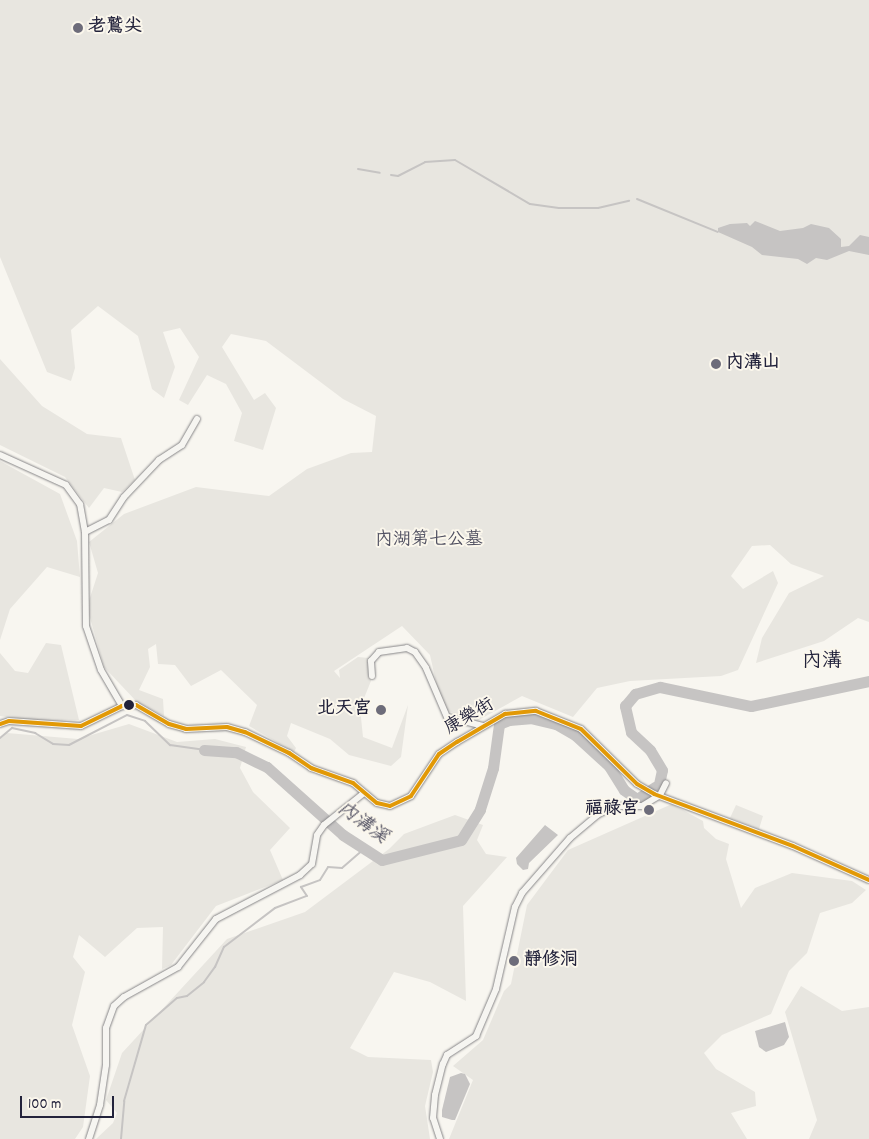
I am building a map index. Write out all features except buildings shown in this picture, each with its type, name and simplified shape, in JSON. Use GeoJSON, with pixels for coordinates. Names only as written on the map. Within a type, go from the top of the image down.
{"type":"FeatureCollection","features":[{"type":"Feature","properties":{"kind":"street"},"geometry":{"type":"LineString","coordinates":[[85,532],[109,520],[124,497],[159,460],[182,445],[197,420]]}},
{"type":"Feature","properties":{"kind":"street"},"geometry":{"type":"LineString","coordinates":[[0,454],[66,485],[80,504],[85,532],[86,626],[101,670],[122,706],[81,726],[0,724]]}},
{"type":"Feature","properties":{"kind":"street"},"geometry":{"type":"LineString","coordinates":[[372,676],[372,661],[380,652],[407,648],[415,652],[426,668],[447,717],[482,726]]}},
{"type":"Feature","properties":{"kind":"street","name":"康樂街"},"geometry":{"type":"LineString","coordinates":[[122,706],[136,705],[169,724],[186,729],[226,727],[266,741],[311,768],[352,783],[377,803],[390,806],[401,804],[411,796],[439,754],[482,726],[505,714],[523,711],[555,716],[581,729],[645,789],[657,794]]}},
{"type":"Feature","properties":{"kind":"street"},"geometry":{"type":"LineString","coordinates":[[440,1139],[433,1118],[435,1095],[447,1054],[476,1036],[496,989],[515,907],[522,893],[570,838],[597,815],[615,806],[642,806],[657,794],[666,783]]}},
{"type":"Feature","properties":{"kind":"street"},"geometry":{"type":"LineString","coordinates":[[89,1139],[100,1106],[106,1065],[106,1028],[114,1006],[124,996],[178,967],[216,919],[300,875],[312,864],[317,836],[324,825],[364,794]]}},
{"type":"Feature","properties":{"kind":"street"},"geometry":{"type":"LineString","coordinates":[[657,794],[793,846],[869,880]]}},
{"type":"Feature","properties":{"kind":"green space","name":"內湖第七公墓"},"geometry":{"type":"Polygon","coordinates":[[[0,0],[869,0],[869,622],[858,618],[824,641],[756,663],[762,638],[789,593],[824,576],[791,564],[770,545],[752,546],[731,576],[743,589],[773,571],[778,583],[738,670],[721,676],[630,681],[597,688],[573,717],[522,696],[477,721],[442,709],[430,655],[402,626],[334,671],[340,678],[339,670],[358,657],[369,658],[371,681],[360,708],[363,737],[392,748],[408,705],[401,757],[391,766],[349,755],[330,739],[291,723],[287,736],[296,748],[294,752],[249,726],[257,705],[221,670],[191,686],[175,665],[158,664],[156,644],[148,649],[150,667],[139,690],[163,699],[164,716],[136,701],[104,667],[87,607],[98,573],[89,542],[124,514],[196,487],[269,496],[307,469],[351,453],[372,452],[376,416],[343,399],[266,341],[231,334],[222,347],[254,400],[265,393],[276,408],[263,450],[234,441],[242,413],[226,384],[207,375],[188,405],[179,400],[199,357],[180,328],[163,332],[175,367],[164,398],[152,389],[138,336],[98,306],[71,330],[75,368],[71,381],[47,372],[0,257],[0,0]]]}},
{"type":"Feature","properties":{"kind":"green space"},"geometry":{"type":"Polygon","coordinates":[[[0,359],[42,406],[87,434],[121,438],[135,480],[122,492],[104,488],[89,508],[65,477],[0,445],[0,359]]]}},
{"type":"Feature","properties":{"kind":"green space"},"geometry":{"type":"Polygon","coordinates":[[[0,461],[60,494],[77,541],[80,577],[47,567],[10,609],[0,640],[0,461]]]}},
{"type":"Feature","properties":{"kind":"green space"},"geometry":{"type":"Polygon","coordinates":[[[46,643],[61,645],[79,720],[33,721],[0,716],[0,653],[15,671],[28,673],[46,643]]]}},
{"type":"Feature","properties":{"kind":"green space"},"geometry":{"type":"Polygon","coordinates":[[[129,724],[177,742],[215,739],[246,747],[240,768],[253,792],[290,828],[270,850],[283,880],[216,906],[171,965],[162,969],[163,927],[137,928],[105,957],[79,935],[73,957],[85,972],[72,1025],[90,1076],[83,1127],[75,1139],[0,1139],[0,738],[7,733],[78,739],[129,724]]]}},
{"type":"Feature","properties":{"kind":"green space"},"geometry":{"type":"Polygon","coordinates":[[[672,804],[703,821],[704,828],[716,839],[729,844],[726,859],[741,908],[755,888],[792,873],[852,881],[866,890],[852,903],[820,913],[807,953],[789,971],[771,1014],[722,1035],[704,1053],[716,1069],[755,1092],[756,1106],[731,1113],[747,1139],[449,1139],[473,1080],[453,1066],[483,1040],[504,991],[511,984],[527,905],[568,850],[672,804]]]}},
{"type":"Feature","properties":{"kind":"green space"},"geometry":{"type":"Polygon","coordinates":[[[736,805],[763,816],[759,829],[730,818],[736,805]]]}},
{"type":"Feature","properties":{"kind":"green space"},"geometry":{"type":"Polygon","coordinates":[[[455,815],[483,825],[477,840],[486,854],[507,857],[463,906],[466,1001],[430,982],[394,972],[350,1048],[368,1057],[431,1060],[433,1072],[425,1106],[430,1139],[96,1139],[113,1123],[117,1113],[106,1100],[122,1053],[227,939],[305,912],[389,849],[404,834],[455,815]]]}},
{"type":"Feature","properties":{"kind":"green space"},"geometry":{"type":"Polygon","coordinates":[[[801,986],[842,1011],[869,1007],[869,1139],[809,1139],[817,1120],[785,1012],[801,986]]]}},
{"type":"Feature","properties":{"kind":"shaded area"},"geometry":{"type":"Polygon","coordinates":[[[755,221],[780,231],[803,228],[811,224],[829,228],[841,239],[841,247],[849,246],[860,235],[869,237],[869,255],[849,251],[827,260],[816,258],[807,264],[798,259],[762,255],[752,247],[718,232],[718,228],[730,224],[747,223],[750,226],[755,221]]]}},
{"type":"Feature","properties":{"kind":"shaded area"},"geometry":{"type":"Polygon","coordinates":[[[545,825],[558,835],[529,863],[528,869],[523,870],[517,864],[516,858],[545,825]]]}},
{"type":"Feature","properties":{"kind":"shaded area"},"geometry":{"type":"Polygon","coordinates":[[[785,1022],[789,1037],[784,1045],[766,1052],[759,1047],[755,1031],[785,1022]]]}},
{"type":"Feature","properties":{"kind":"shaded area"},"geometry":{"type":"Polygon","coordinates":[[[461,1073],[465,1074],[470,1084],[455,1120],[442,1117],[450,1077],[461,1073]]]}},
{"type":"Feature","properties":{"kind":"waterway"},"geometry":{"type":"LineString","coordinates":[[391,175],[398,176],[425,162],[455,160],[530,204],[559,208],[598,208],[629,201]]}},
{"type":"Feature","properties":{"kind":"waterway"},"geometry":{"type":"LineString","coordinates":[[358,169],[380,173]]}},
{"type":"Feature","properties":{"kind":"waterway"},"geometry":{"type":"LineString","coordinates":[[637,199],[718,232]]}},
{"type":"Feature","properties":{"kind":"waterway","name":"內溝溪"},"geometry":{"type":"LineString","coordinates":[[659,784],[662,770],[650,750],[631,732],[625,706],[635,694],[660,687],[751,706],[869,681]]}},
{"type":"Feature","properties":{"kind":"waterway","name":"內溝溪"},"geometry":{"type":"LineString","coordinates":[[0,738],[12,728],[35,733],[53,744],[69,745],[127,715],[145,721],[170,745],[204,750]]}},
{"type":"Feature","properties":{"kind":"waterway","name":"內溝溪"},"geometry":{"type":"LineString","coordinates":[[204,750],[236,752],[267,767],[343,835],[382,860],[461,840],[480,809],[493,768],[499,724],[509,720],[530,718],[556,724],[575,735],[609,766],[624,790],[637,799],[655,787]]}},
{"type":"Feature","properties":{"kind":"waterway"},"geometry":{"type":"LineString","coordinates":[[121,1139],[124,1101],[146,1025],[177,998],[187,996],[204,982],[215,967],[224,947],[275,908],[307,896],[301,887],[320,880],[328,867],[342,868],[364,849]]}},
{"type":"Feature","properties":{"kind":"transit line"},"geometry":{"type":"LineString","coordinates":[[0,724],[9,721],[81,726],[122,706],[136,705],[169,724],[186,729],[227,727],[245,732],[289,753],[311,768],[353,783],[377,803],[390,806],[411,796],[439,754],[457,742],[505,714],[536,711],[581,729],[637,784],[654,794],[793,846],[869,880]]}},
{"type":"Feature","properties":{"kind":"place","name":"老鷲尖"},"geometry":{"type":"Point","coordinates":[78,28]}},
{"type":"Feature","properties":{"kind":"place","name":"內溝山"},"geometry":{"type":"Point","coordinates":[716,364]}},
{"type":"Feature","properties":{"kind":"place","name":"北天宮"},"geometry":{"type":"Point","coordinates":[381,710]}},
{"type":"Feature","properties":{"kind":"place","name":"福祿宮"},"geometry":{"type":"Point","coordinates":[649,810]}},
{"type":"Feature","properties":{"kind":"place","name":"靜修洞"},"geometry":{"type":"Point","coordinates":[514,961]}},
{"type":"Feature","properties":{"kind":"district","name":"內溝"},"geometry":{"type":"Point","coordinates":[822,662]}}]}
